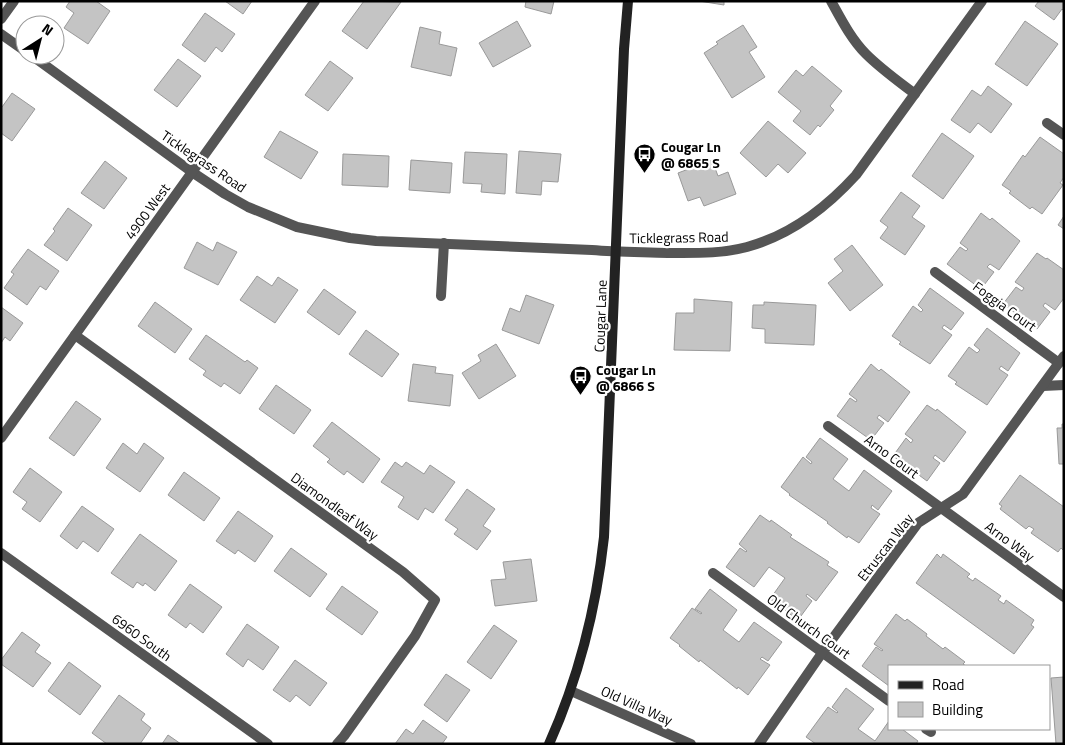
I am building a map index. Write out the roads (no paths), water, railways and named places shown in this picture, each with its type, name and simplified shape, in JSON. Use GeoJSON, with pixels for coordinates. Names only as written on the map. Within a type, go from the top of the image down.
{"type":"FeatureCollection","features":[{"type":"Feature","properties":{"kind":"main road","name":"Cougar Lane"},"geometry":{"type":"LineString","coordinates":[[549,744],[571,691],[593,610],[604,537],[628,1]]}},
{"type":"Feature","properties":{"kind":"street"},"geometry":{"type":"LineString","coordinates":[[1,19],[14,1]]}},
{"type":"Feature","properties":{"kind":"street","name":"4900 West"},"geometry":{"type":"LineString","coordinates":[[1,438],[315,1]]}},
{"type":"Feature","properties":{"kind":"street"},"geometry":{"type":"LineString","coordinates":[[831,1],[865,53],[883,70],[915,94]]}},
{"type":"Feature","properties":{"kind":"street","name":"Ticklegrass Road"},"geometry":{"type":"LineString","coordinates":[[44,65],[225,194],[248,207],[297,227],[350,238],[616,252],[708,253],[749,246],[789,231],[813,215],[842,191],[856,175],[982,1]]}},
{"type":"Feature","properties":{"kind":"street"},"geometry":{"type":"LineString","coordinates":[[1,34],[15,44]]}},
{"type":"Feature","properties":{"kind":"street"},"geometry":{"type":"LineString","coordinates":[[1047,123],[1064,135]]}},
{"type":"Feature","properties":{"kind":"street"},"geometry":{"type":"LineString","coordinates":[[441,296],[444,243]]}},
{"type":"Feature","properties":{"kind":"street","name":"Foggia Court"},"geometry":{"type":"LineString","coordinates":[[935,272],[1061,360]]}},
{"type":"Feature","properties":{"kind":"street","name":"Diamondleaf Way"},"geometry":{"type":"LineString","coordinates":[[75,335],[403,572],[435,600],[415,636],[337,744]]}},
{"type":"Feature","properties":{"kind":"street","name":"Etruscan Way"},"geometry":{"type":"LineString","coordinates":[[759,744],[822,653],[918,522],[963,494],[1061,360]]}},
{"type":"Feature","properties":{"kind":"street"},"geometry":{"type":"LineString","coordinates":[[1043,386],[1064,386]]}},
{"type":"Feature","properties":{"kind":"street","name":"Arno Court"},"geometry":{"type":"LineString","coordinates":[[828,426],[940,508]]}},
{"type":"Feature","properties":{"kind":"street","name":"Arno Way"},"geometry":{"type":"LineString","coordinates":[[940,508],[1064,597]]}},
{"type":"Feature","properties":{"kind":"street","name":"6960 South"},"geometry":{"type":"LineString","coordinates":[[1,553],[268,744]]}},
{"type":"Feature","properties":{"kind":"street","name":"Old Church Court"},"geometry":{"type":"LineString","coordinates":[[713,573],[888,701]]}},
{"type":"Feature","properties":{"kind":"street","name":"Old Villa Way"},"geometry":{"type":"LineString","coordinates":[[571,691],[691,744]]}},
{"type":"Feature","properties":{"kind":"place","name":"Cougar Ln @ 6865 S"},"geometry":{"type":"Point","coordinates":[645,173]}},
{"type":"Feature","properties":{"kind":"place","name":"Cougar Ln @ 6866 S"},"geometry":{"type":"Point","coordinates":[580,396]}}]}
